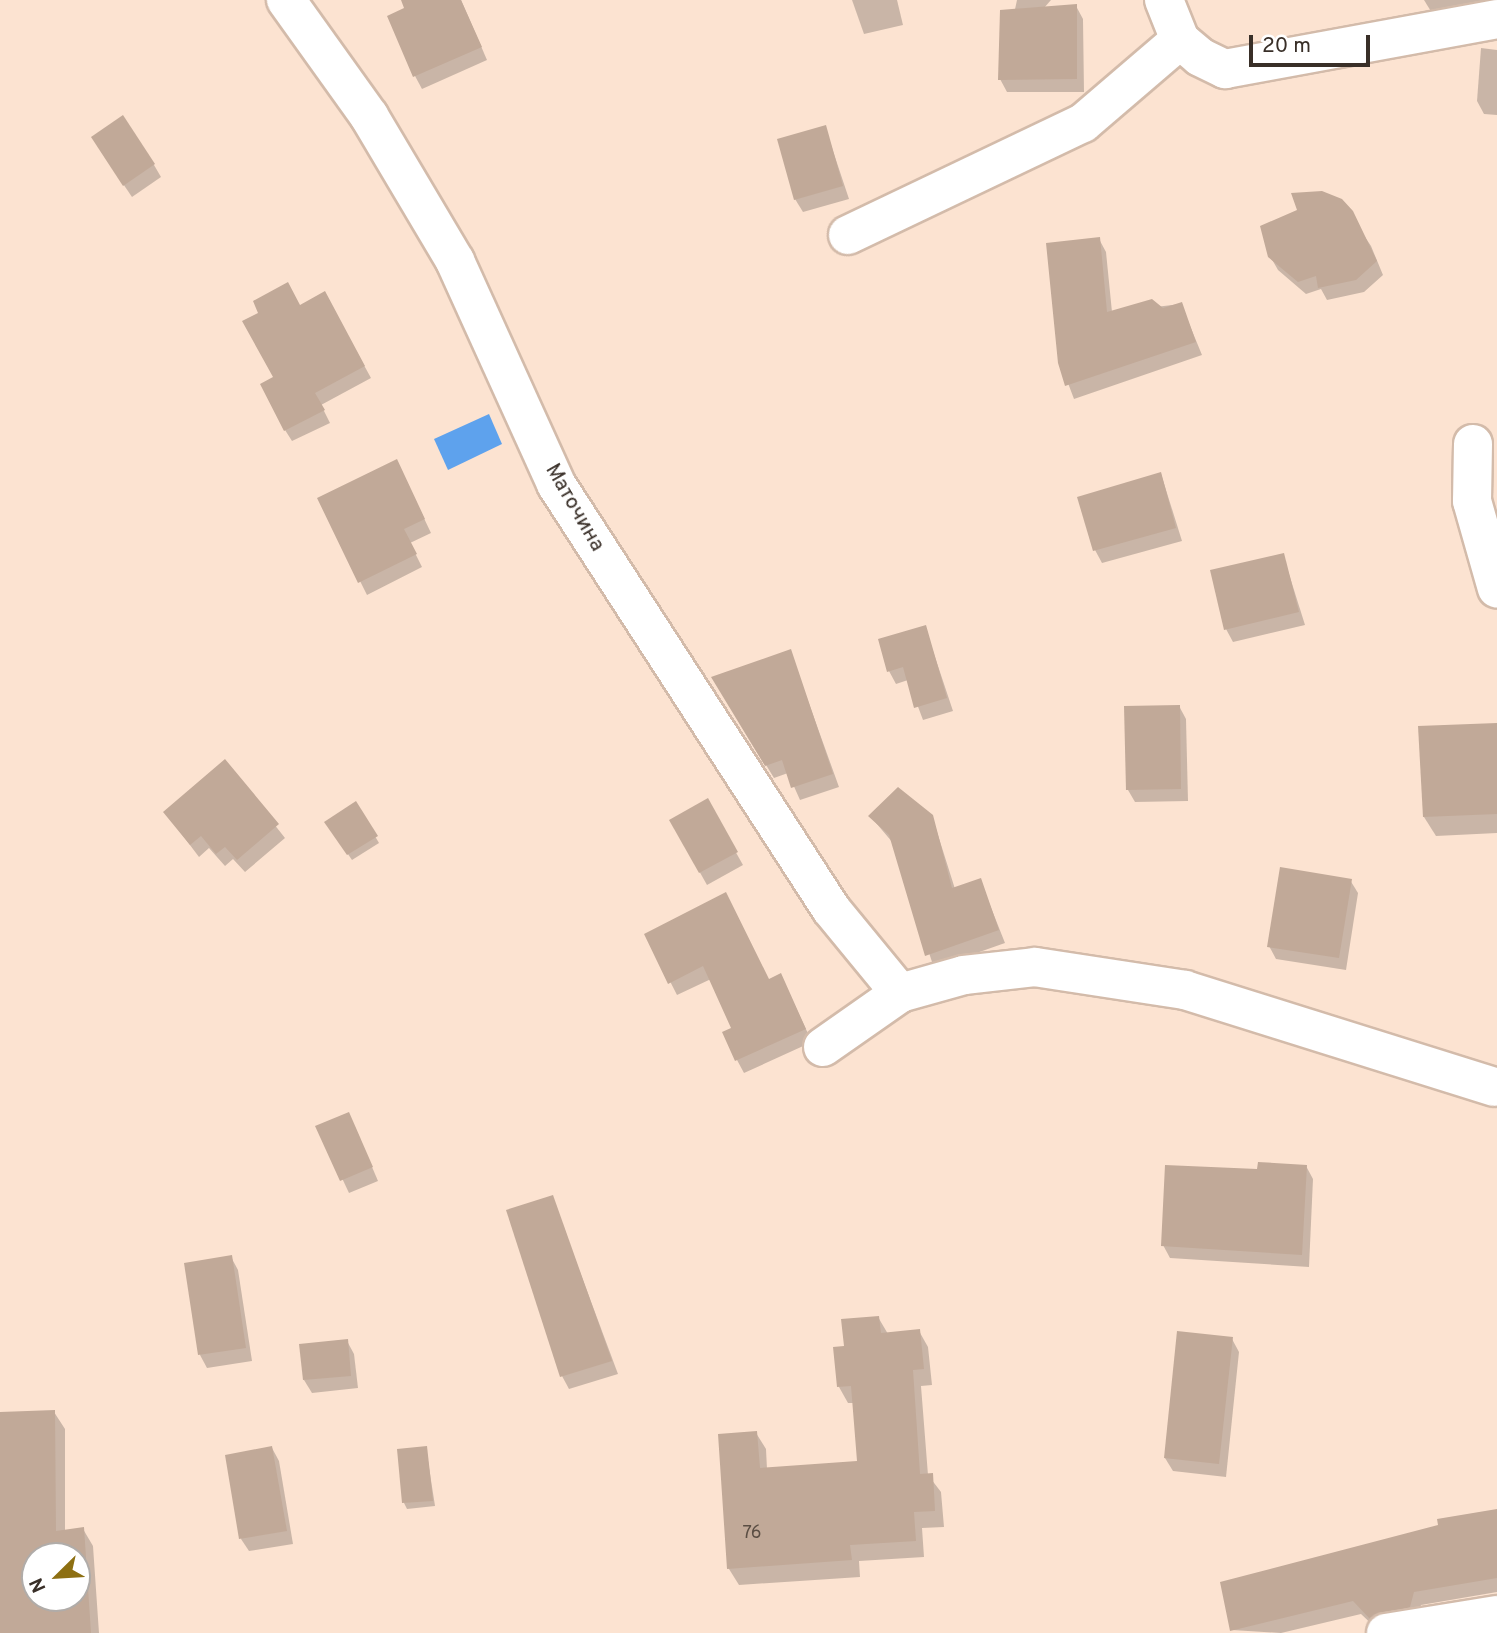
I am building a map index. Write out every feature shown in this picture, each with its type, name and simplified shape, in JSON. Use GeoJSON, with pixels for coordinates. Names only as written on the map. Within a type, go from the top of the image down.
{"type":"FeatureCollection","features":[{"type":"Feature","properties":{"kind":"street","name":"Маточина"},"geometry":{"type":"LineString","coordinates":[[286,0],[369,116],[455,261],[556,484],[831,909],[900,993]]}},
{"type":"Feature","properties":{"kind":"street"},"geometry":{"type":"LineString","coordinates":[[1164,0],[1180,40],[1200,57],[1225,69],[1497,19]]}},
{"type":"Feature","properties":{"kind":"street"},"geometry":{"type":"LineString","coordinates":[[848,235],[1083,123],[1180,40]]}},
{"type":"Feature","properties":{"kind":"street"},"geometry":{"type":"LineString","coordinates":[[1473,444],[1472,501],[1497,589]]}},
{"type":"Feature","properties":{"kind":"street"},"geometry":{"type":"LineString","coordinates":[[823,1047],[900,993],[964,975],[1035,967],[1108,976],[1185,990],[1496,1081]]}},
{"type":"Feature","properties":{"kind":"street"},"geometry":{"type":"LineString","coordinates":[[1386,1633],[1497,1615]]}},
{"type":"Feature","properties":{"kind":"water"},"geometry":{"type":"Polygon","coordinates":[[[489,414],[502,444],[448,470],[434,439],[489,414]]]}},
{"type":"Feature","properties":{"kind":"building"},"geometry":{"type":"Polygon","coordinates":[[[401,0],[461,0],[482,47],[413,77],[387,16],[404,8],[401,0]]]}},
{"type":"Feature","properties":{"kind":"building"},"geometry":{"type":"Polygon","coordinates":[[[1077,4],[1077,79],[998,80],[1000,10],[1077,4]]]}},
{"type":"Feature","properties":{"kind":"building"},"geometry":{"type":"Polygon","coordinates":[[[123,115],[155,164],[123,186],[91,137],[123,115]]]}},
{"type":"Feature","properties":{"kind":"building"},"geometry":{"type":"Polygon","coordinates":[[[826,125],[843,186],[794,200],[777,139],[826,125]]]}},
{"type":"Feature","properties":{"kind":"building"},"geometry":{"type":"Polygon","coordinates":[[[1322,191],[1342,199],[1353,211],[1377,261],[1356,280],[1318,288],[1316,276],[1298,282],[1268,257],[1260,226],[1297,210],[1291,193],[1322,191]]]}},
{"type":"Feature","properties":{"kind":"building"},"geometry":{"type":"Polygon","coordinates":[[[1100,237],[1107,312],[1152,299],[1163,308],[1182,302],[1196,342],[1065,386],[1058,363],[1046,243],[1100,237]]]}},
{"type":"Feature","properties":{"kind":"building"},"geometry":{"type":"Polygon","coordinates":[[[288,282],[300,305],[325,291],[365,366],[315,393],[325,410],[284,431],[260,384],[273,377],[242,321],[258,313],[253,301],[288,282]]]}},
{"type":"Feature","properties":{"kind":"building"},"geometry":{"type":"Polygon","coordinates":[[[397,459],[425,519],[404,529],[417,554],[358,583],[317,498],[397,459]]]}},
{"type":"Feature","properties":{"kind":"building"},"geometry":{"type":"Polygon","coordinates":[[[1161,472],[1176,528],[1093,551],[1077,497],[1161,472]]]}},
{"type":"Feature","properties":{"kind":"building"},"geometry":{"type":"Polygon","coordinates":[[[1284,553],[1299,612],[1224,630],[1210,570],[1284,553]]]}},
{"type":"Feature","properties":{"kind":"building"},"geometry":{"type":"Polygon","coordinates":[[[926,625],[947,698],[914,708],[903,667],[887,672],[878,639],[926,625]]]}},
{"type":"Feature","properties":{"kind":"building"},"geometry":{"type":"Polygon","coordinates":[[[791,649],[833,774],[791,788],[782,760],[765,766],[711,677],[791,649]]]}},
{"type":"Feature","properties":{"kind":"building"},"geometry":{"type":"Polygon","coordinates":[[[1180,705],[1181,789],[1126,790],[1124,706],[1180,705]]]}},
{"type":"Feature","properties":{"kind":"building"},"geometry":{"type":"Polygon","coordinates":[[[1497,723],[1497,814],[1423,817],[1418,726],[1497,723]]]}},
{"type":"Feature","properties":{"kind":"building"},"geometry":{"type":"Polygon","coordinates":[[[225,759],[279,824],[237,860],[225,847],[216,854],[201,836],[190,845],[163,812],[225,759]]]}},
{"type":"Feature","properties":{"kind":"building"},"geometry":{"type":"Polygon","coordinates":[[[898,787],[933,815],[952,888],[981,878],[999,930],[925,956],[889,835],[868,816],[898,787]]]}},
{"type":"Feature","properties":{"kind":"building"},"geometry":{"type":"Polygon","coordinates":[[[708,798],[738,852],[699,873],[669,820],[708,798]]]}},
{"type":"Feature","properties":{"kind":"building"},"geometry":{"type":"Polygon","coordinates":[[[356,801],[378,836],[347,855],[324,822],[356,801]]]}},
{"type":"Feature","properties":{"kind":"building"},"geometry":{"type":"Polygon","coordinates":[[[1280,867],[1352,879],[1339,958],[1267,947],[1280,867]]]}},
{"type":"Feature","properties":{"kind":"building"},"geometry":{"type":"Polygon","coordinates":[[[726,892],[769,979],[781,973],[806,1029],[735,1061],[722,1032],[731,1028],[703,966],[668,984],[644,934],[726,892]]]}},
{"type":"Feature","properties":{"kind":"building"},"geometry":{"type":"Polygon","coordinates":[[[349,1112],[373,1167],[340,1181],[315,1126],[349,1112]]]}},
{"type":"Feature","properties":{"kind":"building"},"geometry":{"type":"Polygon","coordinates":[[[1258,1162],[1307,1165],[1302,1255],[1161,1246],[1165,1165],[1257,1169],[1258,1162]]]}},
{"type":"Feature","properties":{"kind":"building"},"geometry":{"type":"Polygon","coordinates":[[[553,1195],[612,1361],[560,1377],[506,1210],[553,1195]]]}},
{"type":"Feature","properties":{"kind":"building"},"geometry":{"type":"Polygon","coordinates":[[[232,1255],[246,1348],[198,1355],[184,1263],[232,1255]]]}},
{"type":"Feature","properties":{"kind":"building"},"geometry":{"type":"Polygon","coordinates":[[[879,1316],[881,1333],[920,1329],[924,1369],[913,1370],[920,1474],[933,1473],[935,1511],[914,1512],[916,1541],[850,1545],[852,1560],[727,1569],[718,1434],[757,1431],[760,1468],[857,1461],[851,1386],[837,1387],[833,1347],[844,1346],[841,1319],[879,1316]]]}},
{"type":"Feature","properties":{"kind":"building"},"geometry":{"type":"Polygon","coordinates":[[[1177,1331],[1233,1337],[1219,1464],[1164,1458],[1177,1331]]]}},
{"type":"Feature","properties":{"kind":"building"},"geometry":{"type":"Polygon","coordinates":[[[348,1339],[351,1376],[303,1380],[299,1344],[348,1339]]]}},
{"type":"Feature","properties":{"kind":"building"},"geometry":{"type":"Polygon","coordinates":[[[55,1410],[56,1531],[84,1527],[85,1542],[21,1542],[21,1612],[90,1612],[91,1633],[0,1633],[0,1412],[55,1410]]]}},
{"type":"Feature","properties":{"kind":"building"},"geometry":{"type":"Polygon","coordinates":[[[272,1446],[287,1531],[239,1539],[225,1455],[272,1446]]]}},
{"type":"Feature","properties":{"kind":"building"},"geometry":{"type":"Polygon","coordinates":[[[427,1446],[433,1501],[402,1503],[397,1449],[427,1446]]]}},
{"type":"Feature","properties":{"kind":"building"},"geometry":{"type":"Polygon","coordinates":[[[1497,1509],[1497,1578],[1414,1592],[1410,1607],[1370,1619],[1353,1601],[1230,1631],[1220,1582],[1438,1525],[1437,1519],[1497,1509]]]}}]}
